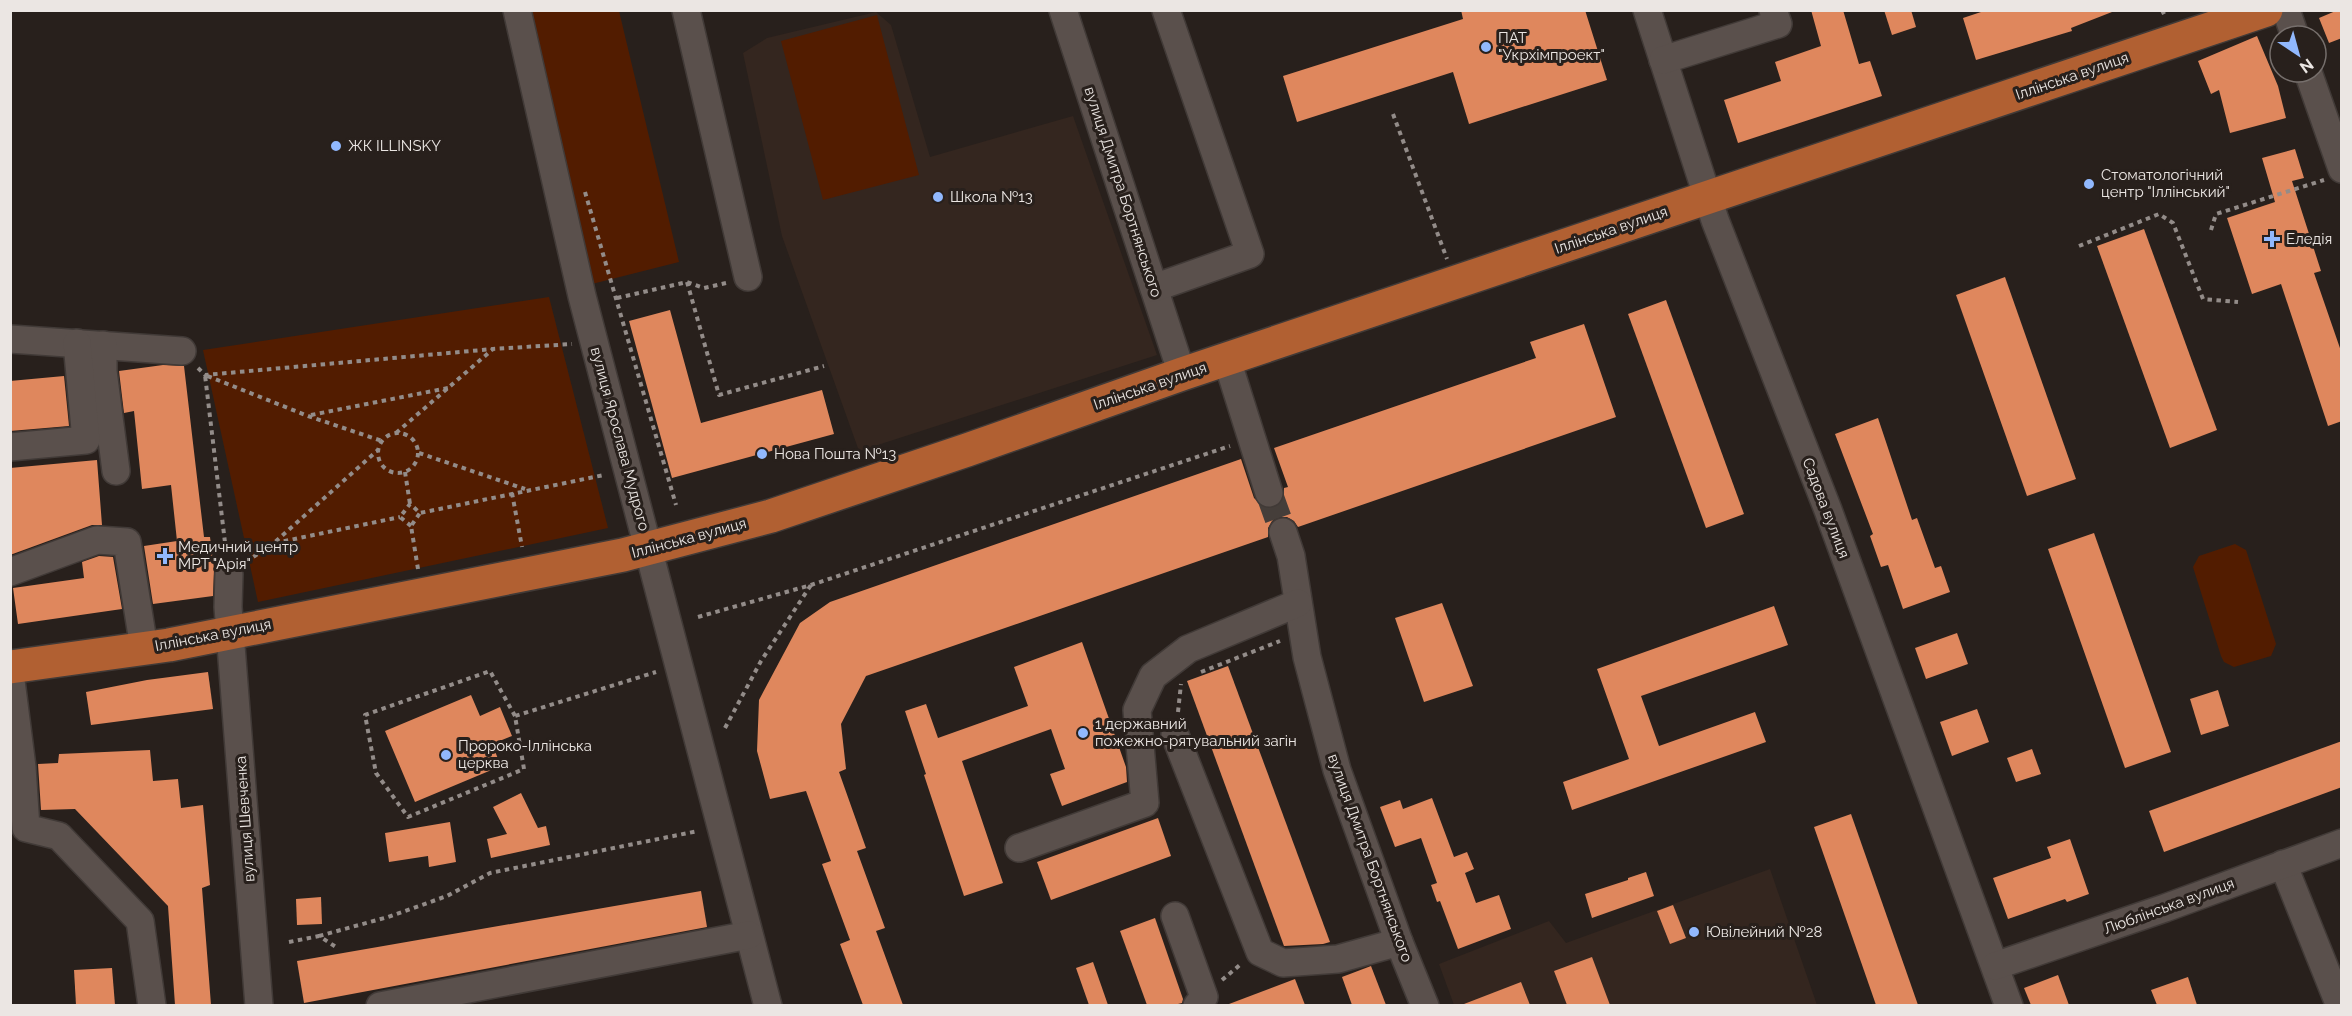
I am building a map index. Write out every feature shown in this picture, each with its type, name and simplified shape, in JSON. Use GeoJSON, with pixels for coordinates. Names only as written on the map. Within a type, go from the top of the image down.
{"type":"FeatureCollection","features":[{"type":"Feature","properties":{"kind":"main road","name":"Іллінська вулиця"},"geometry":{"type":"LineString","coordinates":[[10,667],[231,633],[648,549],[771,516],[1182,374],[2266,10]]}},
{"type":"Feature","properties":{"kind":"street","name":"вулиця Ярослава Мудрого"},"geometry":{"type":"LineString","coordinates":[[517,10],[582,296],[768,1005]]}},
{"type":"Feature","properties":{"kind":"street"},"geometry":{"type":"LineString","coordinates":[[686,10],[748,277]]}},
{"type":"Feature","properties":{"kind":"street","name":"вулиця Дмитра Бортнянського"},"geometry":{"type":"LineString","coordinates":[[1063,10],[1182,374]]}},
{"type":"Feature","properties":{"kind":"street"},"geometry":{"type":"LineString","coordinates":[[1154,288],[1250,254],[1166,10]]}},
{"type":"Feature","properties":{"kind":"street","name":"Садова вулиця"},"geometry":{"type":"LineString","coordinates":[[1647,10],[1707,198],[1828,510],[2009,1005]]}},
{"type":"Feature","properties":{"kind":"street"},"geometry":{"type":"LineString","coordinates":[[1663,60],[1778,24],[1773,10]]}},
{"type":"Feature","properties":{"kind":"street"},"geometry":{"type":"LineString","coordinates":[[2311,84],[2337,173]]}},
{"type":"Feature","properties":{"kind":"street"},"geometry":{"type":"LineString","coordinates":[[10,339],[182,351]]}},
{"type":"Feature","properties":{"kind":"street"},"geometry":{"type":"LineString","coordinates":[[10,447],[86,440],[90,344]]}},
{"type":"Feature","properties":{"kind":"street"},"geometry":{"type":"LineString","coordinates":[[90,344],[103,371],[116,471]]}},
{"type":"Feature","properties":{"kind":"street"},"geometry":{"type":"LineString","coordinates":[[1227,360],[1250,439],[1269,493]]}},
{"type":"Feature","properties":{"kind":"street","name":"вулиця Дмитра Бортнянського"},"geometry":{"type":"LineString","coordinates":[[1283,532],[1291,556],[1307,657],[1336,770],[1399,942],[1425,1005]]}},
{"type":"Feature","properties":{"kind":"street"},"geometry":{"type":"LineString","coordinates":[[10,572],[97,540],[127,542],[144,648]]}},
{"type":"Feature","properties":{"kind":"street","name":"вулиця Шевченка"},"geometry":{"type":"LineString","coordinates":[[229,574],[228,607],[259,1005]]}},
{"type":"Feature","properties":{"kind":"street"},"geometry":{"type":"LineString","coordinates":[[1019,848],[1145,803],[1137,710],[1153,676],[1188,649],[1298,603]]}},
{"type":"Feature","properties":{"kind":"street"},"geometry":{"type":"LineString","coordinates":[[10,673],[22,767],[26,828],[59,836],[140,921],[152,1005]]}},
{"type":"Feature","properties":{"kind":"street"},"geometry":{"type":"LineString","coordinates":[[1175,735],[1260,952],[1283,963],[1338,959],[1399,942]]}},
{"type":"Feature","properties":{"kind":"street","name":"Люблінська вулиця"},"geometry":{"type":"LineString","coordinates":[[1995,966],[2165,908],[2342,843]]}},
{"type":"Feature","properties":{"kind":"street"},"geometry":{"type":"LineString","coordinates":[[2283,864],[2339,998]]}},
{"type":"Feature","properties":{"kind":"street"},"geometry":{"type":"LineString","coordinates":[[1175,916],[1200,1001]]}},
{"type":"Feature","properties":{"kind":"street"},"geometry":{"type":"LineString","coordinates":[[380,1005],[749,935]]}},
{"type":"Feature","properties":{"kind":"path"},"geometry":{"type":"LineString","coordinates":[[1393,114],[1448,263]]}},
{"type":"Feature","properties":{"kind":"path"},"geometry":{"type":"LineString","coordinates":[[2211,230],[2216,214],[2337,173]]}},
{"type":"Feature","properties":{"kind":"path"},"geometry":{"type":"LineString","coordinates":[[2079,246],[2159,214],[2173,223],[2203,300],[2238,302]]}},
{"type":"Feature","properties":{"kind":"path"},"geometry":{"type":"LineString","coordinates":[[687,282],[718,395],[824,366]]}},
{"type":"Feature","properties":{"kind":"path"},"geometry":{"type":"LineString","coordinates":[[676,505],[617,297],[687,282],[704,288]]}},
{"type":"Feature","properties":{"kind":"path"},"geometry":{"type":"LineString","coordinates":[[205,375],[578,343]]}},
{"type":"Feature","properties":{"kind":"path"},"geometry":{"type":"LineString","coordinates":[[205,375],[229,574],[274,543],[378,450],[382,441],[396,433],[493,349]]}},
{"type":"Feature","properties":{"kind":"path"},"geometry":{"type":"LineString","coordinates":[[182,351],[205,375],[308,416],[382,441]]}},
{"type":"Feature","properties":{"kind":"path"},"geometry":{"type":"LineString","coordinates":[[308,416],[448,388]]}},
{"type":"Feature","properties":{"kind":"path"},"geometry":{"type":"LineString","coordinates":[[378,450],[379,462],[384,469],[397,474],[405,472],[414,465],[418,453],[412,439],[407,435],[396,433]]}},
{"type":"Feature","properties":{"kind":"path"},"geometry":{"type":"LineString","coordinates":[[698,617],[811,585],[1250,439]]}},
{"type":"Feature","properties":{"kind":"path"},"geometry":{"type":"LineString","coordinates":[[418,453],[526,490]]}},
{"type":"Feature","properties":{"kind":"path"},"geometry":{"type":"LineString","coordinates":[[405,472],[410,504],[420,513]]}},
{"type":"Feature","properties":{"kind":"path"},"geometry":{"type":"LineString","coordinates":[[411,526],[420,513],[608,474]]}},
{"type":"Feature","properties":{"kind":"path"},"geometry":{"type":"LineString","coordinates":[[512,493],[522,547]]}},
{"type":"Feature","properties":{"kind":"path"},"geometry":{"type":"LineString","coordinates":[[274,543],[400,517],[410,504]]}},
{"type":"Feature","properties":{"kind":"path"},"geometry":{"type":"LineString","coordinates":[[400,517],[411,526],[419,570]]}},
{"type":"Feature","properties":{"kind":"path"},"geometry":{"type":"LineString","coordinates":[[725,728],[761,661],[811,585]]}},
{"type":"Feature","properties":{"kind":"path"},"geometry":{"type":"LineString","coordinates":[[1192,675],[1289,637]]}},
{"type":"Feature","properties":{"kind":"path"},"geometry":{"type":"LineString","coordinates":[[490,670],[515,716],[524,769],[408,818],[376,773],[365,715],[490,670]]}},
{"type":"Feature","properties":{"kind":"path"},"geometry":{"type":"LineString","coordinates":[[515,716],[657,672]]}},
{"type":"Feature","properties":{"kind":"path"},"geometry":{"type":"LineString","coordinates":[[1175,735],[1181,680]]}},
{"type":"Feature","properties":{"kind":"path"},"geometry":{"type":"LineString","coordinates":[[289,942],[388,917],[447,897],[490,873],[701,831]]}},
{"type":"Feature","properties":{"kind":"path"},"geometry":{"type":"LineString","coordinates":[[319,936],[336,946]]}},
{"type":"Feature","properties":{"kind":"path"},"geometry":{"type":"LineString","coordinates":[[1200,1001],[1234,969],[1260,952]]}},
{"type":"Feature","properties":{"kind":"shaded area"},"geometry":{"type":"Polygon","coordinates":[[[526,11],[619,11],[679,262],[588,285],[526,11]]]}},
{"type":"Feature","properties":{"kind":"shaded area","name":"Школа №13"},"geometry":{"type":"Polygon","coordinates":[[[876,12],[891,25],[930,157],[1073,116],[1157,355],[859,451],[782,236],[743,53],[767,38],[876,12]]]}},
{"type":"Feature","properties":{"kind":"shaded area"},"geometry":{"type":"Polygon","coordinates":[[[877,15],[919,175],[823,200],[781,41],[877,15]]]}},
{"type":"Feature","properties":{"kind":"shaded area"},"geometry":{"type":"Polygon","coordinates":[[[549,297],[608,528],[258,602],[203,350],[549,297]]]}},
{"type":"Feature","properties":{"kind":"shaded area"},"geometry":{"type":"Polygon","coordinates":[[[2235,544],[2246,550],[2276,644],[2271,656],[2234,667],[2224,662],[2221,656],[2193,567],[2199,556],[2235,544]]]}},
{"type":"Feature","properties":{"kind":"shaded area","name":"Ювілейний №28"},"geometry":{"type":"Polygon","coordinates":[[[1770,869],[1817,1005],[1454,1005],[1439,964],[1549,921],[1566,943],[1770,869]]]}},
{"type":"Feature","properties":{"kind":"building","name":"ПАТ \"Укрхімпроект\""},"geometry":{"type":"Polygon","coordinates":[[[1461,10],[1585,10],[1607,80],[1469,124],[1453,72],[1297,122],[1283,76],[1463,19],[1461,10]]]}},
{"type":"Feature","properties":{"kind":"building"},"geometry":{"type":"Polygon","coordinates":[[[1811,10],[1843,10],[1859,64],[1870,61],[1882,96],[1738,143],[1724,100],[1781,81],[1775,62],[1821,46],[1811,10]]]}},
{"type":"Feature","properties":{"kind":"building"},"geometry":{"type":"Polygon","coordinates":[[[1884,10],[1911,10],[1916,27],[1892,35],[1884,10]]]}},
{"type":"Feature","properties":{"kind":"building"},"geometry":{"type":"Polygon","coordinates":[[[1987,10],[2112,10],[2112,12],[2071,28],[2072,31],[1976,60],[1963,18],[1987,10]]]}},
{"type":"Feature","properties":{"kind":"building"},"geometry":{"type":"Polygon","coordinates":[[[2342,10],[2342,38],[2329,43],[2328,24],[2321,24],[2319,18],[2342,10]]]}},
{"type":"Feature","properties":{"kind":"building"},"geometry":{"type":"Polygon","coordinates":[[[2257,36],[2268,62],[2268,84],[2277,84],[2286,118],[2230,133],[2219,90],[2211,94],[2198,61],[2257,36]]]}},
{"type":"Feature","properties":{"kind":"building"},"geometry":{"type":"Polygon","coordinates":[[[2295,149],[2304,178],[2292,181],[2321,271],[2314,273],[2342,354],[2342,421],[2328,426],[2281,284],[2252,294],[2227,218],[2275,202],[2262,158],[2295,149]]]}},
{"type":"Feature","properties":{"kind":"building"},"geometry":{"type":"Polygon","coordinates":[[[2144,229],[2217,430],[2170,448],[2097,246],[2144,229]]]}},
{"type":"Feature","properties":{"kind":"building"},"geometry":{"type":"Polygon","coordinates":[[[2005,277],[2076,479],[2027,496],[1956,295],[2005,277]]]}},
{"type":"Feature","properties":{"kind":"building"},"geometry":{"type":"Polygon","coordinates":[[[1666,300],[1744,514],[1706,528],[1628,314],[1666,300]]]}},
{"type":"Feature","properties":{"kind":"building"},"geometry":{"type":"Polygon","coordinates":[[[670,310],[701,423],[822,390],[834,434],[672,478],[629,321],[670,310]]]}},
{"type":"Feature","properties":{"kind":"building"},"geometry":{"type":"Polygon","coordinates":[[[1584,324],[1616,417],[1298,527],[1287,517],[1277,517],[1268,528],[1268,537],[866,676],[841,724],[846,769],[839,772],[866,848],[857,851],[885,928],[876,931],[903,1005],[863,1005],[840,944],[850,940],[822,864],[831,861],[806,791],[770,799],[757,751],[759,700],[800,623],[830,602],[1241,459],[1254,498],[1265,508],[1274,508],[1281,503],[1284,488],[1288,487],[1274,448],[1536,358],[1530,342],[1584,324]]]}},
{"type":"Feature","properties":{"kind":"building"},"geometry":{"type":"Polygon","coordinates":[[[163,365],[184,366],[204,537],[210,537],[214,569],[213,596],[153,604],[144,546],[177,541],[171,485],[142,489],[134,411],[124,413],[119,371],[163,365]]]}},
{"type":"Feature","properties":{"kind":"building"},"geometry":{"type":"Polygon","coordinates":[[[64,376],[69,426],[10,431],[10,381],[64,376]]]}},
{"type":"Feature","properties":{"kind":"building"},"geometry":{"type":"Polygon","coordinates":[[[1878,418],[1912,520],[1917,518],[1935,568],[1941,566],[1950,592],[1903,609],[1888,565],[1881,567],[1870,536],[1873,534],[1835,434],[1878,418]]]}},
{"type":"Feature","properties":{"kind":"building"},"geometry":{"type":"Polygon","coordinates":[[[97,460],[102,525],[92,525],[10,555],[10,468],[97,460]]]}},
{"type":"Feature","properties":{"kind":"building"},"geometry":{"type":"Polygon","coordinates":[[[2094,533],[2171,752],[2125,768],[2048,549],[2094,533]]]}},
{"type":"Feature","properties":{"kind":"building"},"geometry":{"type":"Polygon","coordinates":[[[99,556],[113,557],[122,609],[18,624],[13,588],[84,578],[82,562],[99,556]]]}},
{"type":"Feature","properties":{"kind":"building"},"geometry":{"type":"Polygon","coordinates":[[[1442,603],[1473,686],[1424,702],[1395,618],[1442,603]]]}},
{"type":"Feature","properties":{"kind":"building"},"geometry":{"type":"Polygon","coordinates":[[[1774,606],[1788,645],[1641,696],[1659,746],[1755,712],[1766,742],[1572,810],[1563,782],[1629,759],[1597,669],[1774,606]]]}},
{"type":"Feature","properties":{"kind":"building"},"geometry":{"type":"Polygon","coordinates":[[[1957,633],[1968,664],[1926,679],[1915,648],[1957,633]]]}},
{"type":"Feature","properties":{"kind":"building"},"geometry":{"type":"Polygon","coordinates":[[[1082,642],[1126,767],[1127,782],[1062,806],[1050,774],[1065,769],[1051,729],[962,761],[1003,883],[964,896],[905,711],[926,704],[938,738],[1028,706],[1014,667],[1082,642]]]}},
{"type":"Feature","properties":{"kind":"building"},"geometry":{"type":"Polygon","coordinates":[[[1228,666],[1330,942],[1284,946],[1187,681],[1228,666]]]}},
{"type":"Feature","properties":{"kind":"building"},"geometry":{"type":"Polygon","coordinates":[[[208,672],[213,709],[91,725],[86,692],[147,680],[208,672]]]}},
{"type":"Feature","properties":{"kind":"building"},"geometry":{"type":"Polygon","coordinates":[[[2218,690],[2229,726],[2201,735],[2190,699],[2218,690]]]}},
{"type":"Feature","properties":{"kind":"building","name":"Пророко-Іллінська церква"},"geometry":{"type":"Polygon","coordinates":[[[471,695],[480,716],[500,707],[512,736],[492,744],[501,766],[415,802],[385,731],[471,695]]]}},
{"type":"Feature","properties":{"kind":"building"},"geometry":{"type":"Polygon","coordinates":[[[1977,709],[1989,742],[1952,756],[1940,722],[1977,709]]]}},
{"type":"Feature","properties":{"kind":"building"},"geometry":{"type":"Polygon","coordinates":[[[2342,741],[2342,787],[2164,852],[2149,811],[2342,741]]]}},
{"type":"Feature","properties":{"kind":"building"},"geometry":{"type":"Polygon","coordinates":[[[2032,749],[2041,774],[2016,782],[2007,758],[2032,749]]]}},
{"type":"Feature","properties":{"kind":"building"},"geometry":{"type":"Polygon","coordinates":[[[150,750],[153,781],[178,779],[181,808],[203,805],[210,885],[202,888],[211,1005],[175,1005],[168,906],[75,809],[41,810],[38,764],[58,763],[59,754],[150,750]]]}},
{"type":"Feature","properties":{"kind":"building"},"geometry":{"type":"Polygon","coordinates":[[[521,793],[538,828],[546,826],[550,845],[491,858],[487,839],[507,834],[493,807],[521,793]]]}},
{"type":"Feature","properties":{"kind":"building"},"geometry":{"type":"Polygon","coordinates":[[[1432,798],[1454,857],[1467,852],[1474,869],[1465,873],[1476,903],[1499,895],[1511,929],[1458,949],[1440,901],[1437,902],[1431,885],[1437,883],[1421,838],[1395,847],[1380,807],[1400,800],[1403,809],[1432,798]]]}},
{"type":"Feature","properties":{"kind":"building"},"geometry":{"type":"Polygon","coordinates":[[[1851,814],[1918,1005],[1876,1005],[1814,827],[1851,814]]]}},
{"type":"Feature","properties":{"kind":"building"},"geometry":{"type":"Polygon","coordinates":[[[1158,818],[1171,856],[1051,900],[1037,862],[1158,818]]]}},
{"type":"Feature","properties":{"kind":"building"},"geometry":{"type":"Polygon","coordinates":[[[450,822],[456,862],[429,867],[428,856],[389,862],[385,833],[450,822]]]}},
{"type":"Feature","properties":{"kind":"building"},"geometry":{"type":"Polygon","coordinates":[[[2070,839],[2089,894],[2067,902],[2065,899],[2008,919],[1993,878],[2051,858],[2047,847],[2070,839]]]}},
{"type":"Feature","properties":{"kind":"building"},"geometry":{"type":"Polygon","coordinates":[[[1646,872],[1654,896],[1592,918],[1585,894],[1646,872]]]}},
{"type":"Feature","properties":{"kind":"building"},"geometry":{"type":"Polygon","coordinates":[[[701,891],[707,927],[304,1003],[297,961],[701,891]]]}},
{"type":"Feature","properties":{"kind":"building"},"geometry":{"type":"Polygon","coordinates":[[[321,897],[322,924],[297,925],[296,899],[321,897]]]}},
{"type":"Feature","properties":{"kind":"building"},"geometry":{"type":"Polygon","coordinates":[[[1673,905],[1686,938],[1670,944],[1657,911],[1673,905]]]}},
{"type":"Feature","properties":{"kind":"building"},"geometry":{"type":"Polygon","coordinates":[[[1155,918],[1183,999],[1182,1003],[1147,1005],[1120,931],[1155,918]]]}},
{"type":"Feature","properties":{"kind":"building"},"geometry":{"type":"Polygon","coordinates":[[[1592,957],[1610,1005],[1567,1005],[1554,971],[1592,957]]]}},
{"type":"Feature","properties":{"kind":"building"},"geometry":{"type":"Polygon","coordinates":[[[1093,962],[1108,1005],[1089,1005],[1076,968],[1093,962]]]}},
{"type":"Feature","properties":{"kind":"building"},"geometry":{"type":"Polygon","coordinates":[[[1371,966],[1386,1005],[1352,1005],[1342,977],[1371,966]]]}},
{"type":"Feature","properties":{"kind":"building"},"geometry":{"type":"Polygon","coordinates":[[[112,968],[115,1005],[76,1005],[74,970],[112,968]]]}},
{"type":"Feature","properties":{"kind":"building"},"geometry":{"type":"Polygon","coordinates":[[[2058,975],[2069,1005],[2031,1005],[2024,988],[2058,975]]]}},
{"type":"Feature","properties":{"kind":"building"},"geometry":{"type":"Polygon","coordinates":[[[2188,977],[2197,1005],[2157,1005],[2151,990],[2188,977]]]}},
{"type":"Feature","properties":{"kind":"building"},"geometry":{"type":"Polygon","coordinates":[[[1295,979],[1305,1005],[1229,1005],[1229,1004],[1295,979]]]}},
{"type":"Feature","properties":{"kind":"building"},"geometry":{"type":"Polygon","coordinates":[[[1521,982],[1530,1005],[1464,1004],[1521,982]]]}},
{"type":"Feature","properties":{"kind":"tunnel"},"geometry":{"type":"LineString","coordinates":[[1269,493],[1283,532]]}},
{"type":"Feature","properties":{"kind":"place","name":"ПАТ \"Укрхімпроект\""},"geometry":{"type":"Point","coordinates":[1486,47]}},
{"type":"Feature","properties":{"kind":"place","name":"ЖК ILLINSKY"},"geometry":{"type":"Point","coordinates":[336,146]}},
{"type":"Feature","properties":{"kind":"place","name":"Стоматологічний центр \"Іллінський\""},"geometry":{"type":"Point","coordinates":[2089,184]}},
{"type":"Feature","properties":{"kind":"place","name":"Школа №13"},"geometry":{"type":"Point","coordinates":[938,197]}},
{"type":"Feature","properties":{"kind":"place","name":"Еледія"},"geometry":{"type":"Point","coordinates":[2272,239]}},
{"type":"Feature","properties":{"kind":"place","name":"Нова Пошта №13"},"geometry":{"type":"Point","coordinates":[762,454]}},
{"type":"Feature","properties":{"kind":"place","name":"Медичний центр МРТ \"Арія\""},"geometry":{"type":"Point","coordinates":[165,556]}},
{"type":"Feature","properties":{"kind":"place","name":"1 державний пожежно-рятувальний загін"},"geometry":{"type":"Point","coordinates":[1083,733]}},
{"type":"Feature","properties":{"kind":"place","name":"Пророко-Іллінська церква"},"geometry":{"type":"Point","coordinates":[446,755]}},
{"type":"Feature","properties":{"kind":"place","name":"Ювілейний №28"},"geometry":{"type":"Point","coordinates":[1694,932]}}]}
